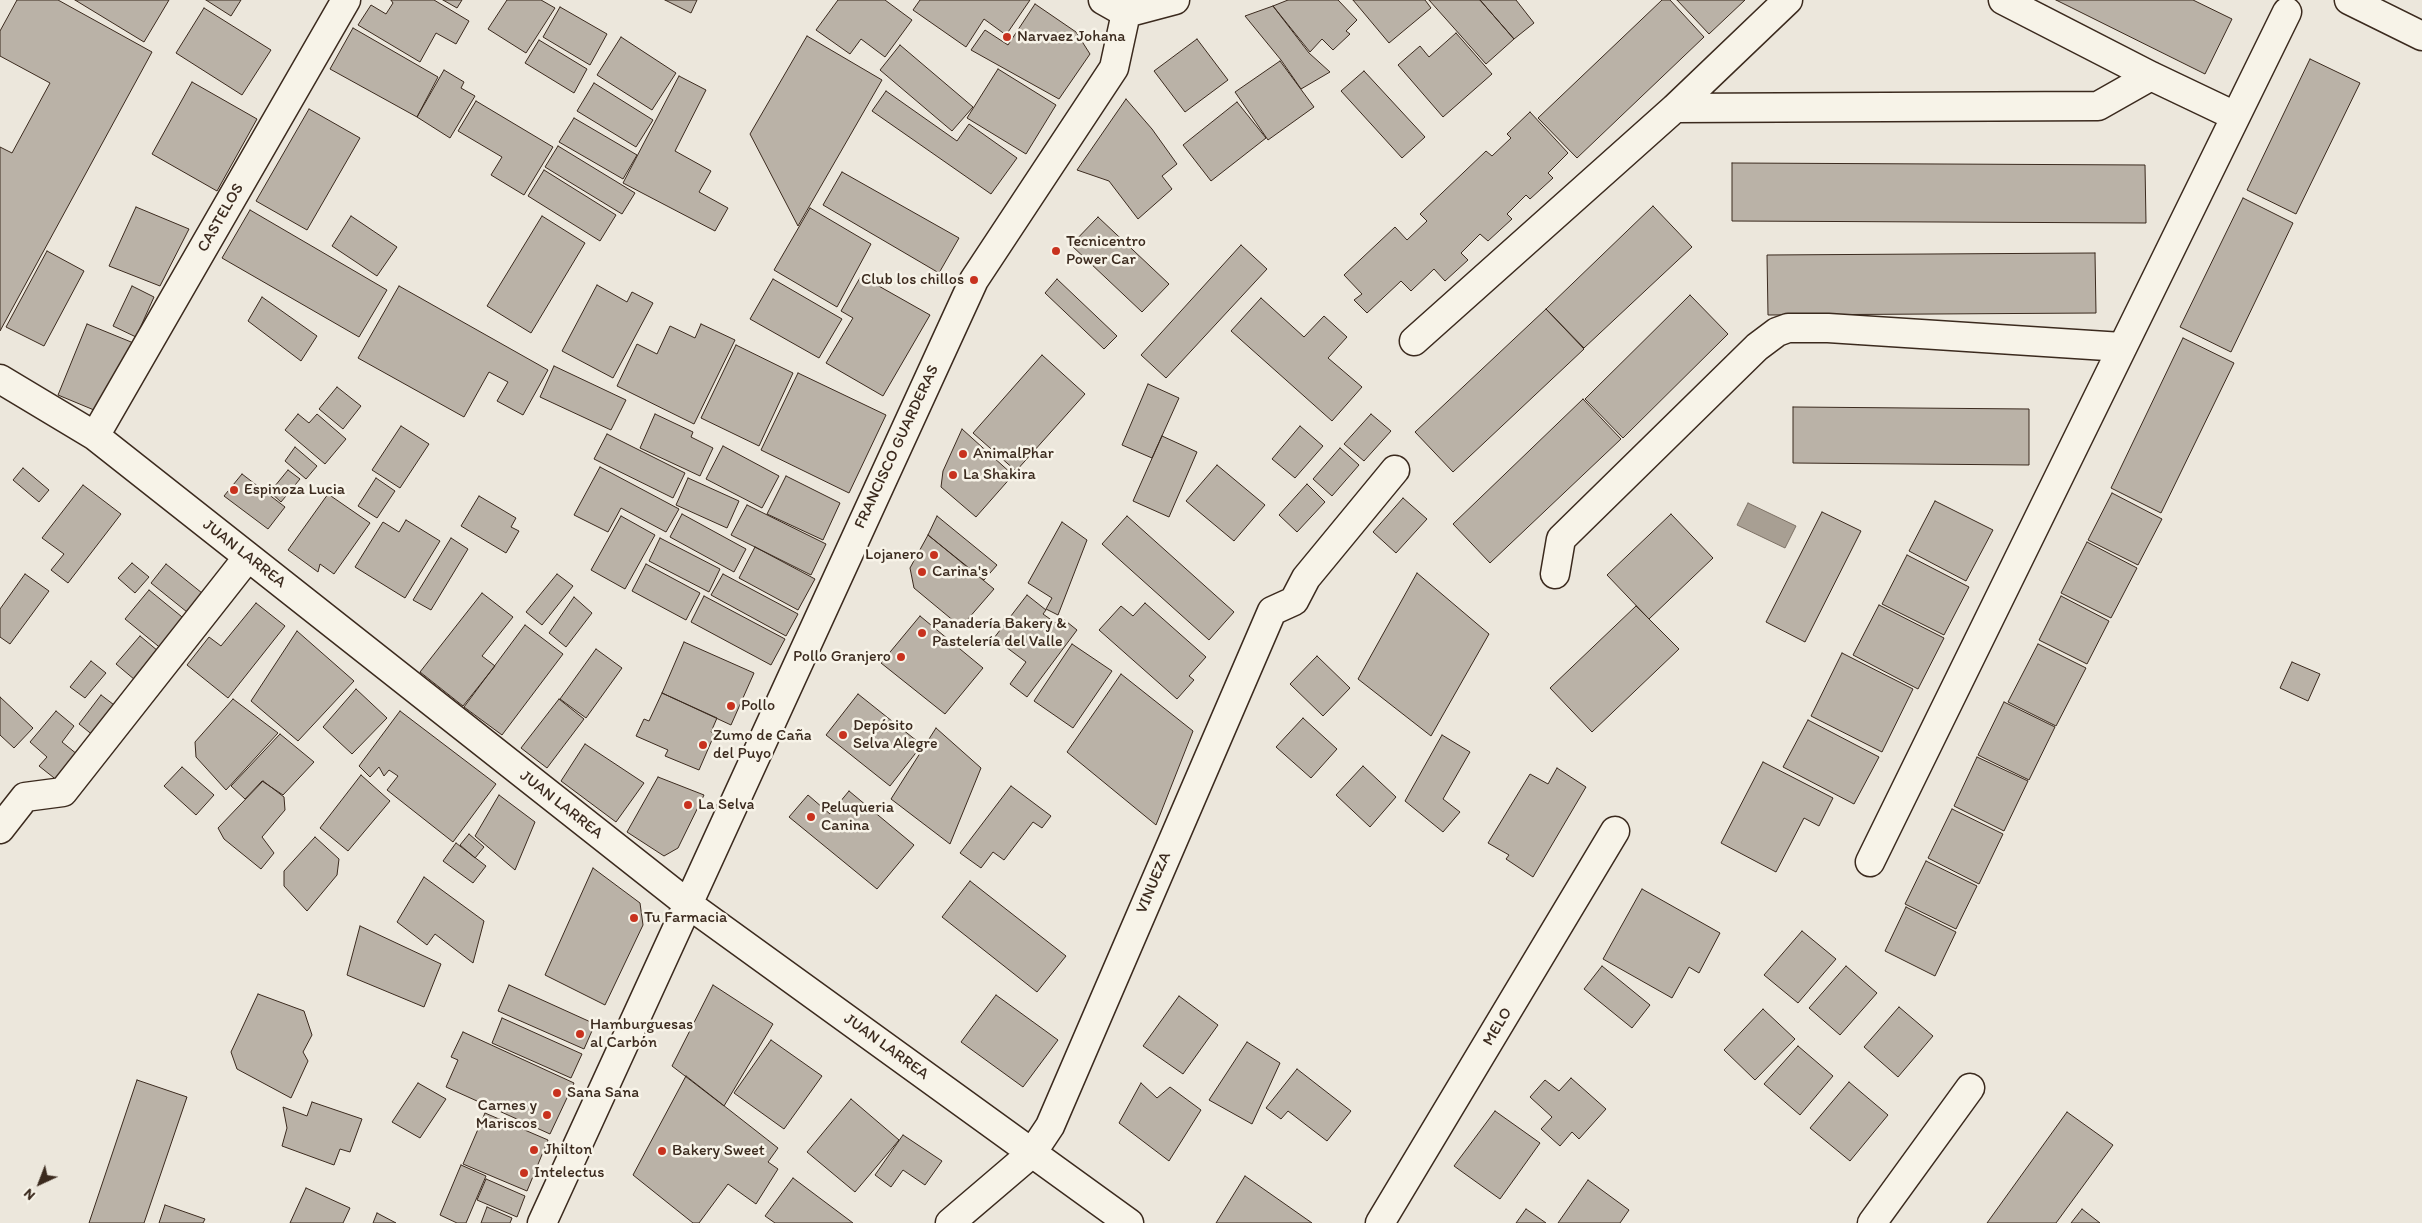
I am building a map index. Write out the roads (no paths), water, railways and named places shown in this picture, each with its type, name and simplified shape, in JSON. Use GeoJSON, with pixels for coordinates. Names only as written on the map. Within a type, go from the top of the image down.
{"type":"FeatureCollection","features":[{"type":"Feature","properties":{"kind":"street","name":"CASTELOS"},"geometry":{"type":"LineString","coordinates":[[95,436],[346,0]]}},
{"type":"Feature","properties":{"kind":"street"},"geometry":{"type":"LineString","coordinates":[[1114,7],[1175,0]]}},
{"type":"Feature","properties":{"kind":"street"},"geometry":{"type":"LineString","coordinates":[[1414,342],[1675,108],[1788,0]]}},
{"type":"Feature","properties":{"kind":"street"},"geometry":{"type":"LineString","coordinates":[[2002,0],[2151,76],[2235,116]]}},
{"type":"Feature","properties":{"kind":"street"},"geometry":{"type":"LineString","coordinates":[[2349,0],[2422,36]]}},
{"type":"Feature","properties":{"kind":"street","name":"FRANCISCO GUARDERAS"},"geometry":{"type":"LineString","coordinates":[[542,1223],[974,280],[1114,68],[1114,7]]}},
{"type":"Feature","properties":{"kind":"street"},"geometry":{"type":"LineString","coordinates":[[1870,862],[2287,12]]}},
{"type":"Feature","properties":{"kind":"street"},"geometry":{"type":"LineString","coordinates":[[1675,108],[2098,106],[2151,76]]}},
{"type":"Feature","properties":{"kind":"street"},"geometry":{"type":"LineString","coordinates":[[1555,574],[1561,539],[1757,347],[1777,332],[1788,328],[1828,328],[2122,347]]}},
{"type":"Feature","properties":{"kind":"street","name":"JUAN LARREA"},"geometry":{"type":"LineString","coordinates":[[0,379],[95,436],[688,904],[1129,1223]]}},
{"type":"Feature","properties":{"kind":"street","name":"VINUEZA"},"geometry":{"type":"LineString","coordinates":[[950,1223],[1032,1153],[1050,1126],[1272,611],[1294,601],[1306,578],[1395,470]]}},
{"type":"Feature","properties":{"kind":"street"},"geometry":{"type":"LineString","coordinates":[[0,829],[25,797],[63,792],[248,557]]}},
{"type":"Feature","properties":{"kind":"street","name":"MELO"},"geometry":{"type":"LineString","coordinates":[[1380,1223],[1615,831]]}},
{"type":"Feature","properties":{"kind":"street"},"geometry":{"type":"LineString","coordinates":[[1872,1223],[1970,1088]]}},
{"type":"Feature","properties":{"kind":"place","name":"Narvaez Johana"},"geometry":{"type":"Point","coordinates":[1007,37]}},
{"type":"Feature","properties":{"kind":"place","name":"Tecnicentro Power Car"},"geometry":{"type":"Point","coordinates":[1056,251]}},
{"type":"Feature","properties":{"kind":"place","name":"Club los chillos"},"geometry":{"type":"Point","coordinates":[974,280]}},
{"type":"Feature","properties":{"kind":"place","name":"AnimalPhar"},"geometry":{"type":"Point","coordinates":[963,454]}},
{"type":"Feature","properties":{"kind":"place","name":"La Shakira"},"geometry":{"type":"Point","coordinates":[953,475]}},
{"type":"Feature","properties":{"kind":"place","name":"Espinoza Lucia"},"geometry":{"type":"Point","coordinates":[234,490]}},
{"type":"Feature","properties":{"kind":"place","name":"Lojanero"},"geometry":{"type":"Point","coordinates":[934,555]}},
{"type":"Feature","properties":{"kind":"place","name":"Carina's"},"geometry":{"type":"Point","coordinates":[922,572]}},
{"type":"Feature","properties":{"kind":"place","name":"Panadería Bakery & Pastelería del Valle"},"geometry":{"type":"Point","coordinates":[922,633]}},
{"type":"Feature","properties":{"kind":"place","name":"Pollo Granjero"},"geometry":{"type":"Point","coordinates":[901,657]}},
{"type":"Feature","properties":{"kind":"place","name":"Pollo"},"geometry":{"type":"Point","coordinates":[731,706]}},
{"type":"Feature","properties":{"kind":"place","name":"Depósito Selva Alegre"},"geometry":{"type":"Point","coordinates":[843,735]}},
{"type":"Feature","properties":{"kind":"place","name":"Zumo de Caña del Puyo"},"geometry":{"type":"Point","coordinates":[703,745]}},
{"type":"Feature","properties":{"kind":"place","name":"La Selva"},"geometry":{"type":"Point","coordinates":[688,805]}},
{"type":"Feature","properties":{"kind":"place","name":"Peluqueria Canina"},"geometry":{"type":"Point","coordinates":[811,817]}},
{"type":"Feature","properties":{"kind":"place","name":"Tu Farmacia"},"geometry":{"type":"Point","coordinates":[634,918]}},
{"type":"Feature","properties":{"kind":"place","name":"Hamburguesas al Carbón"},"geometry":{"type":"Point","coordinates":[580,1034]}},
{"type":"Feature","properties":{"kind":"place","name":"Sana Sana"},"geometry":{"type":"Point","coordinates":[557,1093]}},
{"type":"Feature","properties":{"kind":"place","name":"Carnes y Mariscos"},"geometry":{"type":"Point","coordinates":[547,1115]}},
{"type":"Feature","properties":{"kind":"place","name":"Jhilton"},"geometry":{"type":"Point","coordinates":[534,1150]}},
{"type":"Feature","properties":{"kind":"place","name":"Bakery Sweet"},"geometry":{"type":"Point","coordinates":[662,1151]}},
{"type":"Feature","properties":{"kind":"place","name":"Intelectus"},"geometry":{"type":"Point","coordinates":[524,1173]}}]}
